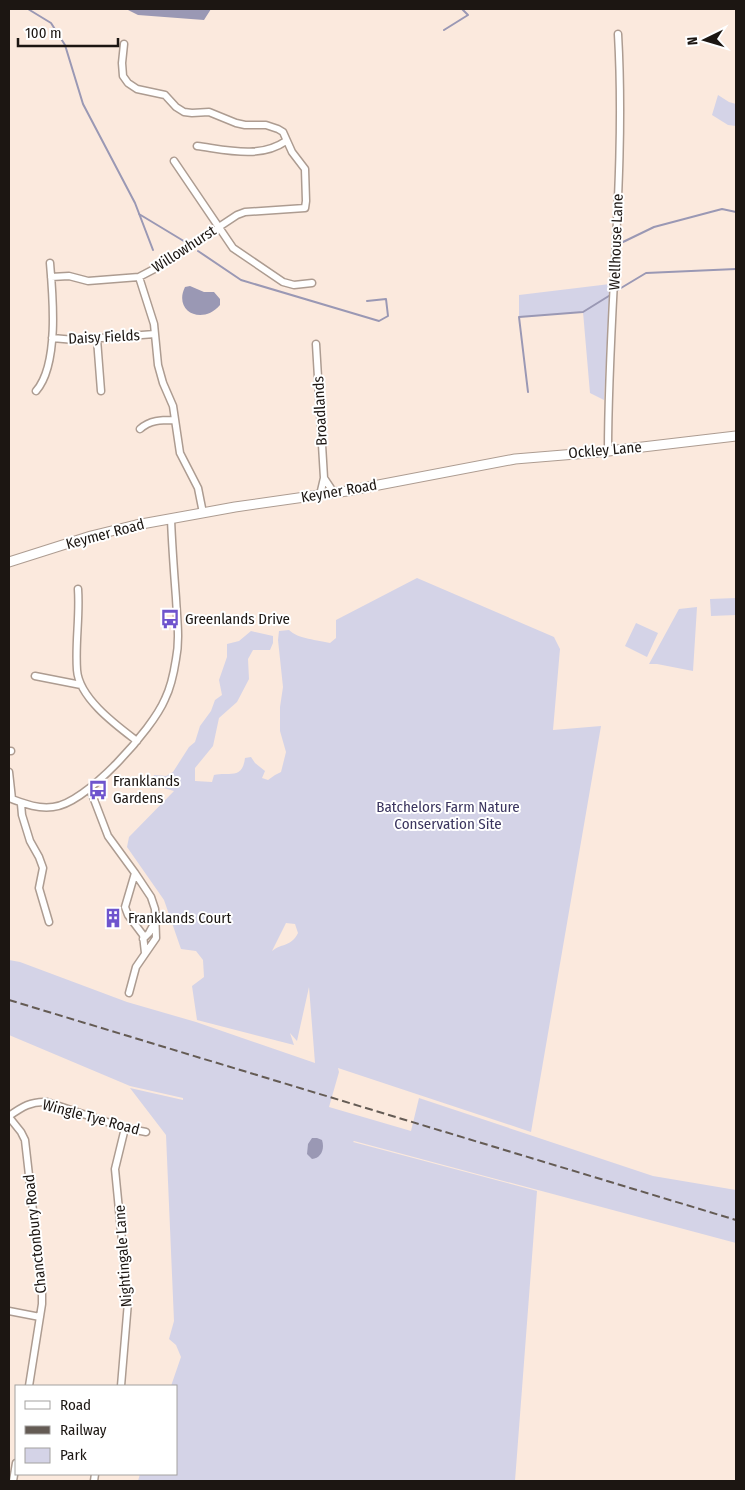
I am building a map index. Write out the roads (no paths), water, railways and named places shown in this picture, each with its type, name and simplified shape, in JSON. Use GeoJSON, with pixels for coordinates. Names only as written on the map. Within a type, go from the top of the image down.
{"type":"FeatureCollection","features":[{"type":"Feature","properties":{"kind":"street","name":"Wellhouse Lane"},"geometry":{"type":"LineString","coordinates":[[608,451],[608,404],[621,127],[618,34]]}},
{"type":"Feature","properties":{"kind":"street"},"geometry":{"type":"LineString","coordinates":[[124,44],[122,71],[128,83],[137,90],[160,93],[184,112],[209,112],[245,125],[266,126],[278,129],[283,132],[286,140],[264,151],[251,152],[197,146]]}},
{"type":"Feature","properties":{"kind":"street","name":"Willowhurst"},"geometry":{"type":"LineString","coordinates":[[203,513],[198,488],[180,453],[173,406],[158,365],[154,324],[139,277],[160,266],[237,215],[245,212],[305,208],[305,169],[292,152],[286,140]]}},
{"type":"Feature","properties":{"kind":"street"},"geometry":{"type":"LineString","coordinates":[[174,161],[233,248],[283,282],[294,285],[312,283]]}},
{"type":"Feature","properties":{"kind":"street"},"geometry":{"type":"LineString","coordinates":[[36,391],[43,384],[52,338],[50,263]]}},
{"type":"Feature","properties":{"kind":"street"},"geometry":{"type":"LineString","coordinates":[[51,277],[68,276],[88,280],[139,277]]}},
{"type":"Feature","properties":{"kind":"street","name":"Daisy Fields"},"geometry":{"type":"LineString","coordinates":[[52,338],[76,340],[155,334]]}},
{"type":"Feature","properties":{"kind":"street"},"geometry":{"type":"LineString","coordinates":[[97,339],[101,391]]}},
{"type":"Feature","properties":{"kind":"street","name":"Broadlands"},"geometry":{"type":"LineString","coordinates":[[316,344],[324,478],[320,495]]}},
{"type":"Feature","properties":{"kind":"street"},"geometry":{"type":"LineString","coordinates":[[140,429],[158,420],[174,420]]}},
{"type":"Feature","properties":{"kind":"street","name":"Ockley Lane"},"geometry":{"type":"LineString","coordinates":[[475,466],[515,459],[608,451],[736,436]]}},
{"type":"Feature","properties":{"kind":"street","name":"Keyner Road"},"geometry":{"type":"LineString","coordinates":[[203,513],[334,493],[475,466]]}},
{"type":"Feature","properties":{"kind":"street"},"geometry":{"type":"LineString","coordinates":[[324,478],[334,493]]}},
{"type":"Feature","properties":{"kind":"street","name":"Keymer Road"},"geometry":{"type":"LineString","coordinates":[[9,562],[91,536],[136,525],[203,513]]}},
{"type":"Feature","properties":{"kind":"street"},"geometry":{"type":"LineString","coordinates":[[9,772],[13,795],[11,798],[21,804],[53,807],[69,803],[90,789],[137,741],[155,717],[165,700],[176,659],[178,632],[170,519]]}},
{"type":"Feature","properties":{"kind":"street"},"geometry":{"type":"LineString","coordinates":[[78,589],[77,671],[81,685],[91,700],[137,741]]}},
{"type":"Feature","properties":{"kind":"street"},"geometry":{"type":"LineString","coordinates":[[35,676],[81,685]]}},
{"type":"Feature","properties":{"kind":"street"},"geometry":{"type":"LineString","coordinates":[[90,789],[108,836],[151,897],[155,909],[156,938],[136,968],[129,992]]}},
{"type":"Feature","properties":{"kind":"street"},"geometry":{"type":"LineString","coordinates":[[21,804],[22,815],[30,841],[43,868],[39,888],[49,922]]}},
{"type":"Feature","properties":{"kind":"street"},"geometry":{"type":"LineString","coordinates":[[135,874],[125,907],[128,915],[143,935],[145,953]]}},
{"type":"Feature","properties":{"kind":"street"},"geometry":{"type":"LineString","coordinates":[[143,939],[155,922]]}},
{"type":"Feature","properties":{"kind":"street","name":"Wingle Tye Road"},"geometry":{"type":"LineString","coordinates":[[9,1116],[24,1105],[36,1101],[47,1102],[125,1128],[146,1132]]}},
{"type":"Feature","properties":{"kind":"street","name":"Chanctonbury Road"},"geometry":{"type":"LineString","coordinates":[[9,1116],[22,1132],[25,1140],[42,1290],[40,1316],[29,1385]]}},
{"type":"Feature","properties":{"kind":"street","name":"Nightingale Lane"},"geometry":{"type":"LineString","coordinates":[[121,1385],[128,1302],[115,1169],[125,1128]]}},
{"type":"Feature","properties":{"kind":"street"},"geometry":{"type":"LineString","coordinates":[[9,1311],[40,1316]]}},
{"type":"Feature","properties":{"kind":"street"},"geometry":{"type":"LineString","coordinates":[[12,1469],[13,1481]]}},
{"type":"Feature","properties":{"kind":"waterway"},"geometry":{"type":"LineString","coordinates":[[28,9],[51,23],[65,45],[83,104],[135,203],[153,250]]}},
{"type":"Feature","properties":{"kind":"waterway"},"geometry":{"type":"LineString","coordinates":[[444,30],[468,15],[462,9]]}},
{"type":"Feature","properties":{"kind":"waterway"},"geometry":{"type":"LineString","coordinates":[[623,242],[654,227],[722,209],[736,212]]}},
{"type":"Feature","properties":{"kind":"waterway"},"geometry":{"type":"LineString","coordinates":[[139,214],[187,243]]}},
{"type":"Feature","properties":{"kind":"waterway"},"geometry":{"type":"LineString","coordinates":[[198,251],[241,280],[379,321],[388,316],[386,299],[367,301]]}},
{"type":"Feature","properties":{"kind":"waterway"},"geometry":{"type":"LineString","coordinates":[[616,291],[646,273],[736,269]]}},
{"type":"Feature","properties":{"kind":"waterway"},"geometry":{"type":"LineString","coordinates":[[528,392],[519,317],[583,312],[612,294]]}},
{"type":"Feature","properties":{"kind":"railway"},"geometry":{"type":"LineString","coordinates":[[9,1000],[736,1220]]}},
{"type":"Feature","properties":{"kind":"place","name":"Greenlands Drive"},"geometry":{"type":"Point","coordinates":[170,619]}},
{"type":"Feature","properties":{"kind":"place","name":"Franklands Gardens"},"geometry":{"type":"Point","coordinates":[98,790]}},
{"type":"Feature","properties":{"kind":"place","name":"Franklands Court"},"geometry":{"type":"Point","coordinates":[113,918]}},
{"type":"Feature","properties":{"kind":"park label","name":"Batchelors Farm Nature Conservation Site"},"geometry":{"type":"Point","coordinates":[448,816]}}]}
